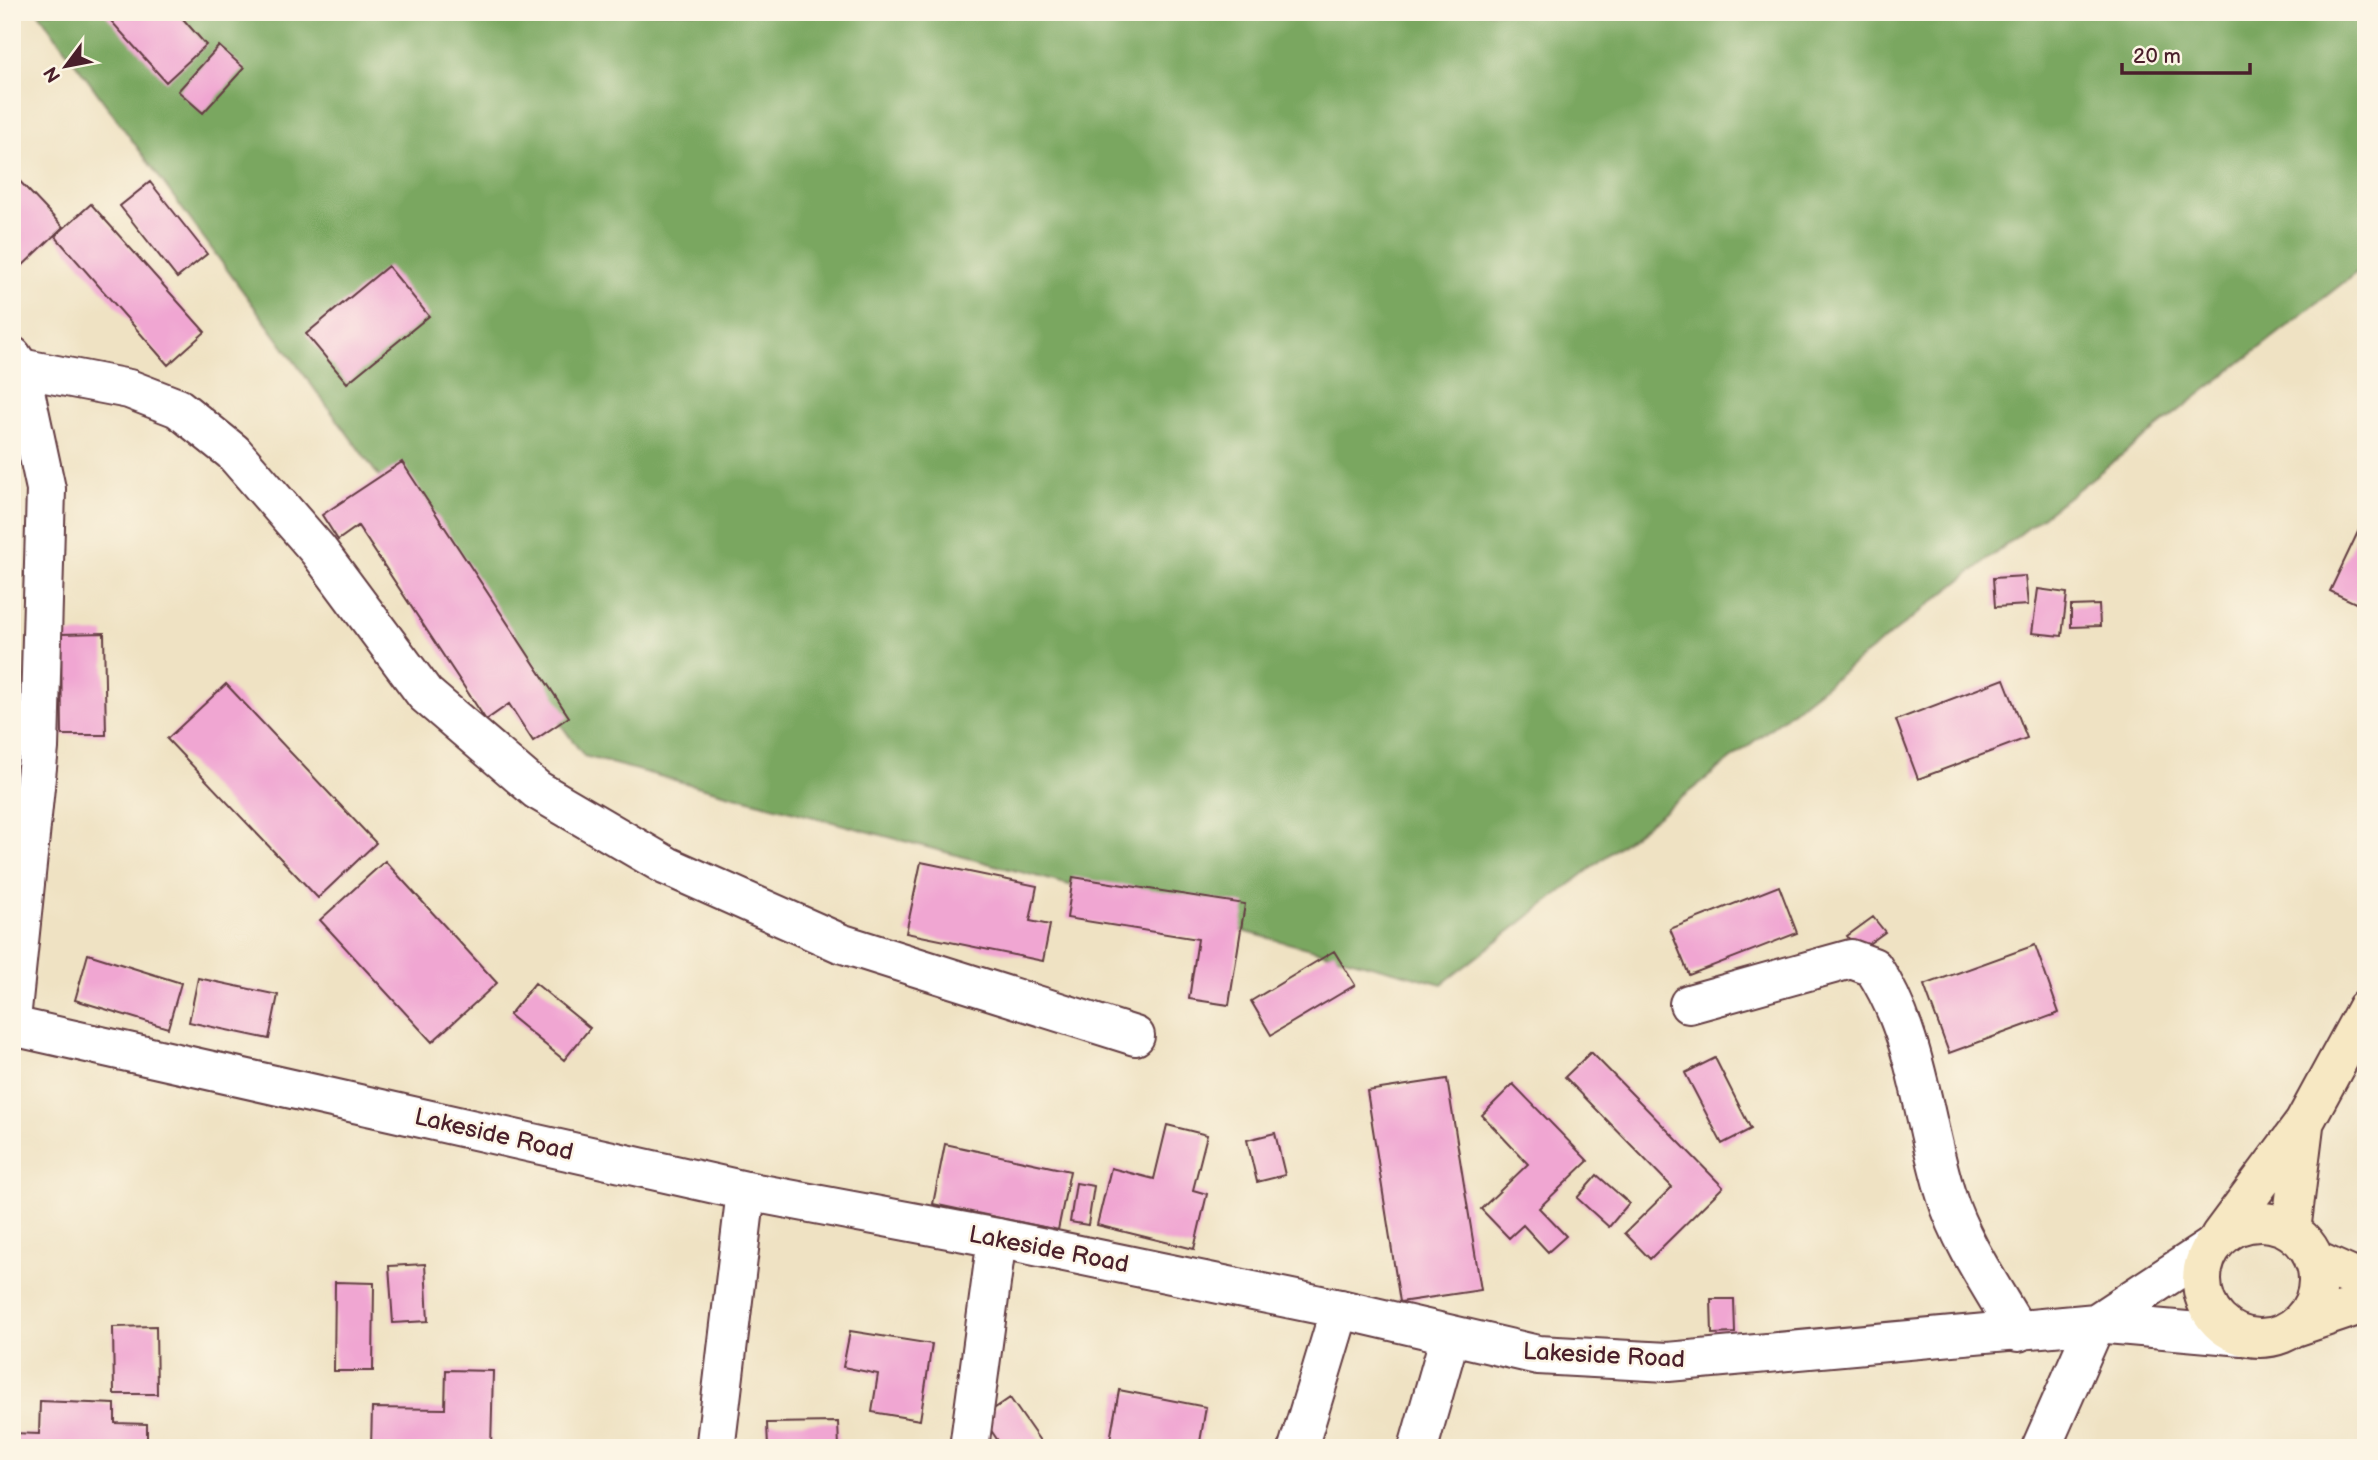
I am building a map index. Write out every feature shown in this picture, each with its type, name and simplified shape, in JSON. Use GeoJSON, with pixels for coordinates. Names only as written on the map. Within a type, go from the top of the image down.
{"type":"FeatureCollection","features":[{"type":"Feature","properties":{"kind":"main road"},"geometry":{"type":"LineString","coordinates":[[2366,1009],[2304,1124],[2215,1242],[2202,1273],[2205,1300],[2219,1322],[2243,1336],[2270,1338],[2366,1303]]}},
{"type":"Feature","properties":{"kind":"main road"},"geometry":{"type":"LineString","coordinates":[[2291,1231],[2304,1124]]}},
{"type":"Feature","properties":{"kind":"main road"},"geometry":{"type":"LineString","coordinates":[[2215,1242],[2243,1223],[2267,1222],[2291,1231],[2305,1243],[2314,1260],[2318,1284],[2311,1308],[2295,1327]]}},
{"type":"Feature","properties":{"kind":"main road"},"geometry":{"type":"LineString","coordinates":[[2314,1260],[2366,1283]]}},
{"type":"Feature","properties":{"kind":"street"},"geometry":{"type":"LineString","coordinates":[[12,1010],[39,748],[46,489],[16,362],[129,389],[178,408],[233,452],[318,550],[425,694],[537,790],[667,866],[840,943],[1135,1036]]}},
{"type":"Feature","properties":{"kind":"street"},"geometry":{"type":"LineString","coordinates":[[1689,1004],[1850,959],[1873,967],[1887,988],[1902,1024],[1947,1199],[1983,1272],[2018,1332]]}},
{"type":"Feature","properties":{"kind":"street","name":"Lakeside Road"},"geometry":{"type":"LineString","coordinates":[[12,1026],[746,1191],[997,1238],[1340,1309],[1538,1355],[1668,1362],[2095,1323]]}},
{"type":"Feature","properties":{"kind":"street"},"geometry":{"type":"LineString","coordinates":[[716,1442],[746,1191]]}},
{"type":"Feature","properties":{"kind":"street"},"geometry":{"type":"LineString","coordinates":[[969,1448],[997,1238]]}},
{"type":"Feature","properties":{"kind":"street"},"geometry":{"type":"LineString","coordinates":[[2041,1448],[2095,1323],[2215,1242]]}},
{"type":"Feature","properties":{"kind":"street"},"geometry":{"type":"LineString","coordinates":[[1298,1448],[1340,1309]]}},
{"type":"Feature","properties":{"kind":"street"},"geometry":{"type":"LineString","coordinates":[[2095,1323],[2243,1336]]}},
{"type":"Feature","properties":{"kind":"street"},"geometry":{"type":"LineString","coordinates":[[1418,1448],[1450,1336]]}},
{"type":"Feature","properties":{"kind":"green space"},"geometry":{"type":"Polygon","coordinates":[[[38,12],[2366,12],[2366,265],[1442,984],[584,756],[38,12]]]}},
{"type":"Feature","properties":{"kind":"building"},"geometry":{"type":"Polygon","coordinates":[[[103,12],[177,12],[206,45],[166,82],[103,12]]]}},
{"type":"Feature","properties":{"kind":"building"},"geometry":{"type":"Polygon","coordinates":[[[219,46],[244,68],[203,113],[178,91],[219,46]]]}},
{"type":"Feature","properties":{"kind":"building"},"geometry":{"type":"Polygon","coordinates":[[[12,173],[63,227],[20,268],[12,260],[12,173]]]}},
{"type":"Feature","properties":{"kind":"building"},"geometry":{"type":"Polygon","coordinates":[[[150,182],[207,254],[177,278],[120,206],[150,182]]]}},
{"type":"Feature","properties":{"kind":"building"},"geometry":{"type":"Polygon","coordinates":[[[91,204],[205,332],[168,365],[55,236],[91,204]]]}},
{"type":"Feature","properties":{"kind":"building"},"geometry":{"type":"Polygon","coordinates":[[[388,266],[429,316],[347,383],[306,334],[388,266]]]}},
{"type":"Feature","properties":{"kind":"building"},"geometry":{"type":"Polygon","coordinates":[[[402,462],[569,717],[533,741],[509,704],[486,720],[358,526],[338,540],[322,515],[402,462]]]}},
{"type":"Feature","properties":{"kind":"building"},"geometry":{"type":"Polygon","coordinates":[[[2366,515],[2366,608],[2330,591],[2366,515]]]}},
{"type":"Feature","properties":{"kind":"building"},"geometry":{"type":"Polygon","coordinates":[[[2025,576],[2028,605],[1995,607],[1993,578],[2025,576]]]}},
{"type":"Feature","properties":{"kind":"building"},"geometry":{"type":"Polygon","coordinates":[[[2038,589],[2067,593],[2062,636],[2032,633],[2038,589]]]}},
{"type":"Feature","properties":{"kind":"building"},"geometry":{"type":"Polygon","coordinates":[[[2099,605],[2100,626],[2071,627],[2071,606],[2099,605]]]}},
{"type":"Feature","properties":{"kind":"building"},"geometry":{"type":"Polygon","coordinates":[[[104,633],[106,735],[62,735],[61,634],[104,633]]]}},
{"type":"Feature","properties":{"kind":"building"},"geometry":{"type":"Polygon","coordinates":[[[2004,679],[2027,738],[1918,779],[1896,720],[2004,679]]]}},
{"type":"Feature","properties":{"kind":"building"},"geometry":{"type":"Polygon","coordinates":[[[226,684],[376,843],[318,898],[167,739],[226,684]]]}},
{"type":"Feature","properties":{"kind":"building"},"geometry":{"type":"Polygon","coordinates":[[[385,861],[497,983],[432,1042],[320,920],[385,861]]]}},
{"type":"Feature","properties":{"kind":"building"},"geometry":{"type":"Polygon","coordinates":[[[921,862],[1037,886],[1030,921],[1050,925],[1043,961],[906,933],[921,862]]]}},
{"type":"Feature","properties":{"kind":"building"},"geometry":{"type":"Polygon","coordinates":[[[1073,877],[1245,904],[1229,1005],[1189,999],[1198,939],[1067,918],[1073,877]]]}},
{"type":"Feature","properties":{"kind":"building"},"geometry":{"type":"Polygon","coordinates":[[[1779,886],[1797,933],[1689,975],[1670,929],[1779,886]]]}},
{"type":"Feature","properties":{"kind":"building"},"geometry":{"type":"Polygon","coordinates":[[[1873,917],[1885,932],[1859,951],[1847,936],[1873,917]]]}},
{"type":"Feature","properties":{"kind":"building"},"geometry":{"type":"Polygon","coordinates":[[[2035,945],[2059,1013],[1949,1053],[1924,985],[2035,945]]]}},
{"type":"Feature","properties":{"kind":"building"},"geometry":{"type":"Polygon","coordinates":[[[1334,951],[1355,985],[1271,1035],[1251,1001],[1334,951]]]}},
{"type":"Feature","properties":{"kind":"building"},"geometry":{"type":"Polygon","coordinates":[[[88,954],[181,983],[168,1028],[75,1000],[88,954]]]}},
{"type":"Feature","properties":{"kind":"building"},"geometry":{"type":"Polygon","coordinates":[[[198,978],[278,995],[269,1039],[189,1022],[198,978]]]}},
{"type":"Feature","properties":{"kind":"building"},"geometry":{"type":"Polygon","coordinates":[[[535,983],[590,1028],[564,1060],[509,1015],[535,983]]]}},
{"type":"Feature","properties":{"kind":"building"},"geometry":{"type":"Polygon","coordinates":[[[1591,1052],[1723,1187],[1650,1259],[1625,1233],[1672,1187],[1565,1077],[1591,1052]]]}},
{"type":"Feature","properties":{"kind":"building"},"geometry":{"type":"Polygon","coordinates":[[[1715,1058],[1751,1129],[1722,1144],[1685,1073],[1715,1058]]]}},
{"type":"Feature","properties":{"kind":"building"},"geometry":{"type":"Polygon","coordinates":[[[1447,1079],[1481,1290],[1400,1302],[1367,1091],[1447,1079]]]}},
{"type":"Feature","properties":{"kind":"building"},"geometry":{"type":"Polygon","coordinates":[[[1513,1084],[1588,1161],[1539,1208],[1566,1236],[1548,1252],[1523,1225],[1509,1238],[1481,1209],[1528,1164],[1482,1115],[1513,1084]]]}},
{"type":"Feature","properties":{"kind":"building"},"geometry":{"type":"Polygon","coordinates":[[[1167,1125],[1207,1135],[1193,1190],[1207,1194],[1194,1249],[1097,1225],[1111,1168],[1154,1179],[1167,1125]]]}},
{"type":"Feature","properties":{"kind":"building"},"geometry":{"type":"Polygon","coordinates":[[[1275,1133],[1285,1175],[1257,1182],[1247,1140],[1275,1133]]]}},
{"type":"Feature","properties":{"kind":"building"},"geometry":{"type":"Polygon","coordinates":[[[945,1144],[1070,1171],[1058,1230],[933,1204],[945,1144]]]}},
{"type":"Feature","properties":{"kind":"building"},"geometry":{"type":"Polygon","coordinates":[[[1597,1175],[1629,1203],[1609,1227],[1577,1198],[1597,1175]]]}},
{"type":"Feature","properties":{"kind":"building"},"geometry":{"type":"Polygon","coordinates":[[[1076,1183],[1094,1186],[1088,1225],[1070,1222],[1076,1183]]]}},
{"type":"Feature","properties":{"kind":"building"},"geometry":{"type":"Polygon","coordinates":[[[425,1264],[428,1321],[393,1323],[389,1266],[425,1264]]]}},
{"type":"Feature","properties":{"kind":"building"},"geometry":{"type":"Polygon","coordinates":[[[335,1282],[374,1283],[373,1371],[334,1371],[335,1282]]]}},
{"type":"Feature","properties":{"kind":"building"},"geometry":{"type":"Polygon","coordinates":[[[1711,1299],[1734,1299],[1735,1333],[1712,1334],[1711,1299]]]}},
{"type":"Feature","properties":{"kind":"building"},"geometry":{"type":"Polygon","coordinates":[[[156,1326],[157,1394],[114,1394],[113,1327],[156,1326]]]}},
{"type":"Feature","properties":{"kind":"building"},"geometry":{"type":"Polygon","coordinates":[[[850,1331],[932,1344],[920,1420],[872,1412],[878,1374],[843,1367],[850,1331]]]}},
{"type":"Feature","properties":{"kind":"building"},"geometry":{"type":"Polygon","coordinates":[[[446,1370],[493,1371],[491,1448],[371,1448],[372,1408],[445,1409],[446,1370]]]}},
{"type":"Feature","properties":{"kind":"building"},"geometry":{"type":"Polygon","coordinates":[[[1119,1390],[1206,1407],[1199,1448],[1151,1448],[1110,1440],[1119,1390]]]}},
{"type":"Feature","properties":{"kind":"building"},"geometry":{"type":"Polygon","coordinates":[[[1010,1398],[1045,1448],[1003,1448],[982,1417],[1010,1398]]]}},
{"type":"Feature","properties":{"kind":"building"},"geometry":{"type":"Polygon","coordinates":[[[40,1401],[115,1404],[115,1423],[147,1424],[147,1448],[12,1448],[12,1433],[39,1434],[40,1401]]]}},
{"type":"Feature","properties":{"kind":"building"},"geometry":{"type":"Polygon","coordinates":[[[2362,1421],[2366,1422],[2366,1448],[2360,1448],[2362,1421]]]}},
{"type":"Feature","properties":{"kind":"building"},"geometry":{"type":"Polygon","coordinates":[[[838,1422],[839,1448],[768,1448],[767,1423],[838,1422]]]}}]}
